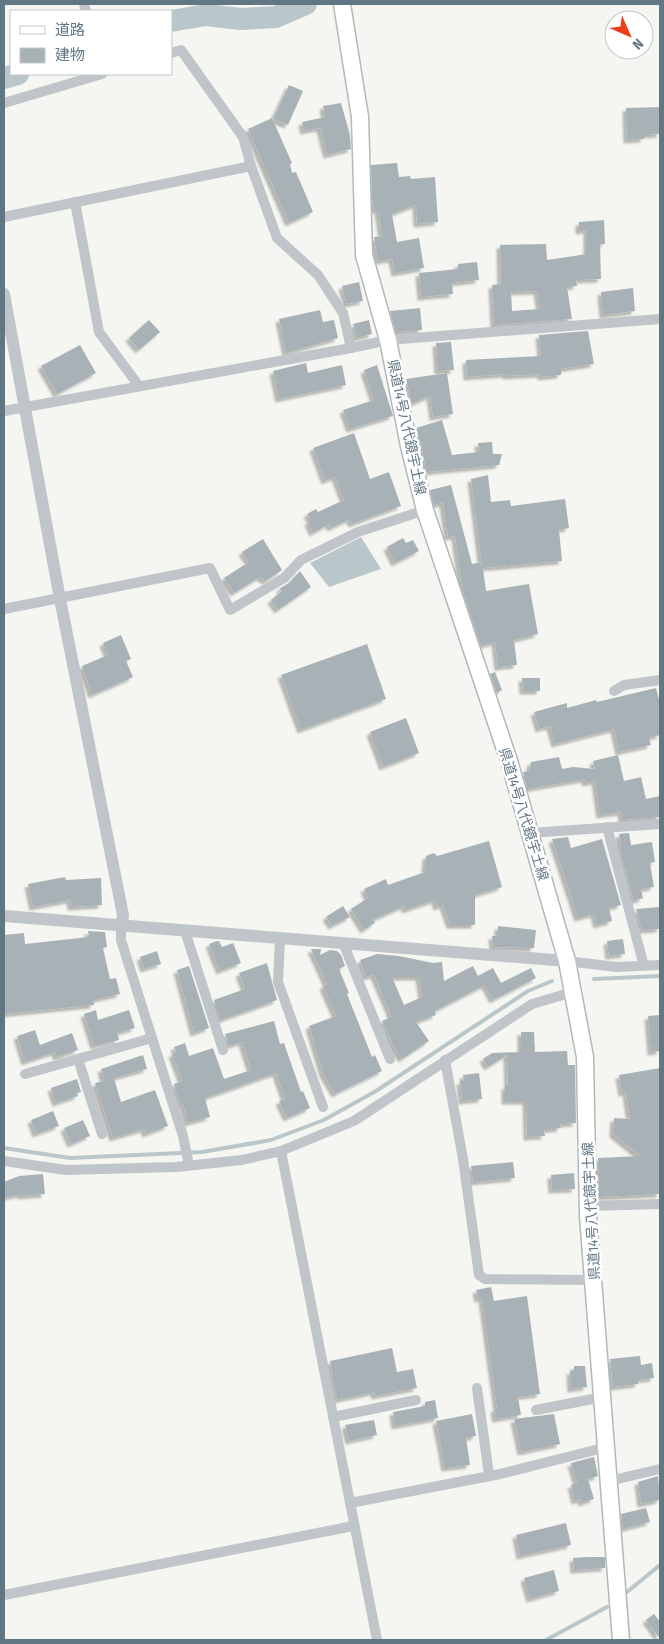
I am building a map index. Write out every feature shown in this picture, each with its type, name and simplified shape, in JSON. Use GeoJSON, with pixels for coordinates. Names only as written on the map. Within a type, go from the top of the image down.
{"type":"FeatureCollection","features":[{"type":"Feature","properties":{"kind":"main road","name":"県道14号八代鏡宇土線"},"geometry":{"type":"LineString","coordinates":[[342,4],[360,117],[364,255],[388,340],[409,446],[425,510],[470,642],[530,833],[567,961],[585,1057],[588,1206],[621,1640]]}},
{"type":"Feature","properties":{"kind":"street"},"geometry":{"type":"LineString","coordinates":[[172,53],[181,50],[243,137],[251,166],[277,238],[318,275],[343,313],[351,348]]}},
{"type":"Feature","properties":{"kind":"street"},"geometry":{"type":"LineString","coordinates":[[4,103],[99,75]]}},
{"type":"Feature","properties":{"kind":"street"},"geometry":{"type":"LineString","coordinates":[[4,216],[251,166]]}},
{"type":"Feature","properties":{"kind":"street"},"geometry":{"type":"LineString","coordinates":[[75,202],[99,332],[139,386]]}},
{"type":"Feature","properties":{"kind":"street"},"geometry":{"type":"LineString","coordinates":[[4,294],[60,598],[123,916],[121,940],[183,1138],[188,1160]]}},
{"type":"Feature","properties":{"kind":"street"},"geometry":{"type":"LineString","coordinates":[[4,411],[388,340],[660,320]]}},
{"type":"Feature","properties":{"kind":"street"},"geometry":{"type":"LineString","coordinates":[[4,609],[210,568],[230,610],[284,578],[301,560],[358,532],[425,510]]}},
{"type":"Feature","properties":{"kind":"street"},"geometry":{"type":"LineString","coordinates":[[614,690],[624,685],[660,680]]}},
{"type":"Feature","properties":{"kind":"street"},"geometry":{"type":"LineString","coordinates":[[530,833],[660,824]]}},
{"type":"Feature","properties":{"kind":"street"},"geometry":{"type":"LineString","coordinates":[[607,827],[644,966]]}},
{"type":"Feature","properties":{"kind":"street"},"geometry":{"type":"LineString","coordinates":[[4,916],[280,940],[567,961],[616,967],[660,965]]}},
{"type":"Feature","properties":{"kind":"street"},"geometry":{"type":"LineString","coordinates":[[185,931],[223,1050]]}},
{"type":"Feature","properties":{"kind":"street"},"geometry":{"type":"LineString","coordinates":[[280,940],[278,982],[323,1107]]}},
{"type":"Feature","properties":{"kind":"street"},"geometry":{"type":"LineString","coordinates":[[344,945],[390,1059]]}},
{"type":"Feature","properties":{"kind":"street"},"geometry":{"type":"LineString","coordinates":[[4,1161],[66,1170],[176,1167],[188,1160],[242,1160],[282,1151],[354,1121],[532,1004],[573,992]]}},
{"type":"Feature","properties":{"kind":"street"},"geometry":{"type":"LineString","coordinates":[[25,1074],[152,1038]]}},
{"type":"Feature","properties":{"kind":"street"},"geometry":{"type":"LineString","coordinates":[[78,1059],[102,1134]]}},
{"type":"Feature","properties":{"kind":"street"},"geometry":{"type":"LineString","coordinates":[[445,1060],[463,1159],[479,1275],[485,1279],[594,1280]]}},
{"type":"Feature","properties":{"kind":"street"},"geometry":{"type":"LineString","coordinates":[[282,1151],[334,1417],[353,1526],[377,1640]]}},
{"type":"Feature","properties":{"kind":"street"},"geometry":{"type":"LineString","coordinates":[[588,1206],[660,1204]]}},
{"type":"Feature","properties":{"kind":"street"},"geometry":{"type":"LineString","coordinates":[[477,1388],[489,1475]]}},
{"type":"Feature","properties":{"kind":"street"},"geometry":{"type":"LineString","coordinates":[[536,1410],[603,1397]]}},
{"type":"Feature","properties":{"kind":"street"},"geometry":{"type":"LineString","coordinates":[[334,1417],[416,1400]]}},
{"type":"Feature","properties":{"kind":"street"},"geometry":{"type":"LineString","coordinates":[[350,1503],[489,1475],[607,1447]]}},
{"type":"Feature","properties":{"kind":"street"},"geometry":{"type":"LineString","coordinates":[[609,1481],[660,1469]]}},
{"type":"Feature","properties":{"kind":"street"},"geometry":{"type":"LineString","coordinates":[[4,1595],[353,1526]]}},
{"type":"Feature","properties":{"kind":"shaded area"},"geometry":{"type":"Polygon","coordinates":[[[361,537],[381,569],[329,587],[310,563],[361,537]]]}},
{"type":"Feature","properties":{"kind":"building"},"geometry":{"type":"Polygon","coordinates":[[[289,85],[303,91],[288,125],[273,119],[289,85]]]}},
{"type":"Feature","properties":{"kind":"building"},"geometry":{"type":"Polygon","coordinates":[[[341,103],[350,135],[351,149],[327,155],[320,128],[304,131],[302,122],[325,117],[323,106],[341,103]]]}},
{"type":"Feature","properties":{"kind":"building"},"geometry":{"type":"Polygon","coordinates":[[[660,107],[660,134],[644,135],[644,139],[627,140],[626,108],[660,107]]]}},
{"type":"Feature","properties":{"kind":"building"},"geometry":{"type":"Polygon","coordinates":[[[272,118],[292,163],[290,164],[292,173],[296,172],[313,212],[289,223],[248,129],[272,118]]]}},
{"type":"Feature","properties":{"kind":"building"},"geometry":{"type":"Polygon","coordinates":[[[397,163],[399,177],[410,176],[411,179],[435,177],[438,222],[417,224],[416,205],[392,214],[397,242],[419,238],[424,268],[395,273],[392,259],[378,261],[374,237],[382,236],[378,210],[374,210],[371,165],[397,163]]]}},
{"type":"Feature","properties":{"kind":"building"},"geometry":{"type":"Polygon","coordinates":[[[604,220],[605,244],[600,244],[601,279],[576,280],[577,286],[567,287],[572,319],[494,325],[492,285],[501,284],[500,245],[546,244],[547,260],[587,254],[587,230],[579,231],[579,222],[604,220]],[[537,291],[511,292],[512,311],[540,309],[537,291]]]}},
{"type":"Feature","properties":{"kind":"building"},"geometry":{"type":"Polygon","coordinates":[[[477,262],[479,280],[452,283],[453,294],[421,297],[419,273],[458,269],[458,264],[477,262]]]}},
{"type":"Feature","properties":{"kind":"building"},"geometry":{"type":"Polygon","coordinates":[[[359,282],[363,301],[347,304],[342,286],[359,282]]]}},
{"type":"Feature","properties":{"kind":"building"},"geometry":{"type":"Polygon","coordinates":[[[633,288],[635,311],[603,315],[601,292],[633,288]]]}},
{"type":"Feature","properties":{"kind":"building"},"geometry":{"type":"Polygon","coordinates":[[[420,308],[422,330],[396,332],[390,311],[420,308]]]}},
{"type":"Feature","properties":{"kind":"building"},"geometry":{"type":"Polygon","coordinates":[[[320,310],[323,322],[334,320],[338,338],[286,353],[279,319],[320,310]]]}},
{"type":"Feature","properties":{"kind":"building"},"geometry":{"type":"Polygon","coordinates":[[[149,320],[160,332],[139,350],[129,338],[149,320]]]}},
{"type":"Feature","properties":{"kind":"building"},"geometry":{"type":"Polygon","coordinates":[[[369,320],[372,334],[357,338],[353,324],[369,320]]]}},
{"type":"Feature","properties":{"kind":"building"},"geometry":{"type":"Polygon","coordinates":[[[588,331],[594,364],[561,369],[561,375],[541,377],[541,374],[506,376],[506,374],[467,377],[466,360],[541,356],[539,335],[588,331]]]}},
{"type":"Feature","properties":{"kind":"building"},"geometry":{"type":"Polygon","coordinates":[[[451,342],[454,370],[438,371],[436,343],[451,342]]]}},
{"type":"Feature","properties":{"kind":"building"},"geometry":{"type":"Polygon","coordinates":[[[80,345],[96,373],[57,394],[41,366],[80,345]]]}},
{"type":"Feature","properties":{"kind":"building"},"geometry":{"type":"Polygon","coordinates":[[[306,363],[308,373],[342,365],[346,385],[279,399],[273,371],[306,363]]]}},
{"type":"Feature","properties":{"kind":"building"},"geometry":{"type":"Polygon","coordinates":[[[377,365],[393,416],[350,429],[343,410],[374,400],[364,370],[377,365]]]}},
{"type":"Feature","properties":{"kind":"building"},"geometry":{"type":"Polygon","coordinates":[[[447,373],[453,414],[433,417],[430,396],[412,404],[406,379],[447,373]]]}},
{"type":"Feature","properties":{"kind":"building"},"geometry":{"type":"Polygon","coordinates":[[[442,420],[452,455],[479,452],[478,443],[492,442],[493,454],[502,454],[499,465],[426,472],[421,441],[418,442],[416,428],[442,420]]]}},
{"type":"Feature","properties":{"kind":"building"},"geometry":{"type":"Polygon","coordinates":[[[354,433],[370,479],[389,472],[401,506],[352,524],[350,519],[331,528],[329,524],[313,533],[308,522],[311,520],[307,514],[316,509],[318,512],[344,500],[335,477],[325,481],[313,448],[354,433]]]}},
{"type":"Feature","properties":{"kind":"building"},"geometry":{"type":"Polygon","coordinates":[[[488,475],[491,502],[510,500],[511,506],[565,499],[569,528],[559,530],[562,561],[483,568],[486,591],[529,584],[538,634],[514,640],[517,665],[498,667],[495,642],[481,646],[462,588],[455,536],[448,537],[443,503],[434,505],[430,490],[451,485],[472,564],[481,562],[471,479],[488,475]]]}},
{"type":"Feature","properties":{"kind":"building"},"geometry":{"type":"Polygon","coordinates":[[[403,538],[406,543],[413,540],[419,551],[395,563],[387,547],[403,538]]]}},
{"type":"Feature","properties":{"kind":"building"},"geometry":{"type":"Polygon","coordinates":[[[263,539],[282,570],[266,581],[260,577],[234,593],[224,578],[249,562],[242,552],[263,539]]]}},
{"type":"Feature","properties":{"kind":"building"},"geometry":{"type":"Polygon","coordinates":[[[300,571],[311,587],[278,610],[271,600],[282,591],[279,589],[289,583],[300,571]]]}},
{"type":"Feature","properties":{"kind":"building"},"geometry":{"type":"Polygon","coordinates":[[[121,635],[131,659],[126,661],[133,677],[92,695],[82,666],[108,655],[103,643],[121,635]]]}},
{"type":"Feature","properties":{"kind":"building"},"geometry":{"type":"Polygon","coordinates":[[[367,644],[386,699],[301,730],[281,675],[367,644]]]}},
{"type":"Feature","properties":{"kind":"building"},"geometry":{"type":"Polygon","coordinates":[[[495,672],[502,690],[497,693],[490,674],[495,672]]]}},
{"type":"Feature","properties":{"kind":"building"},"geometry":{"type":"Polygon","coordinates":[[[522,678],[540,678],[540,691],[523,691],[522,678]]]}},
{"type":"Feature","properties":{"kind":"building"},"geometry":{"type":"Polygon","coordinates":[[[656,688],[660,703],[660,735],[649,738],[651,745],[619,752],[614,729],[555,744],[550,726],[539,729],[534,712],[567,703],[567,708],[656,688]]]}},
{"type":"Feature","properties":{"kind":"building"},"geometry":{"type":"Polygon","coordinates":[[[406,718],[419,753],[383,767],[370,732],[406,718]]]}},
{"type":"Feature","properties":{"kind":"building"},"geometry":{"type":"Polygon","coordinates":[[[618,755],[624,781],[641,777],[646,799],[660,796],[660,817],[622,820],[621,812],[600,815],[595,781],[586,783],[585,779],[527,789],[523,772],[529,771],[531,762],[559,757],[562,769],[573,767],[595,769],[593,761],[618,755]]]}},
{"type":"Feature","properties":{"kind":"building"},"geometry":{"type":"Polygon","coordinates":[[[629,833],[631,845],[652,842],[655,862],[650,863],[654,887],[641,889],[643,898],[634,901],[622,858],[619,834],[629,833]]]}},
{"type":"Feature","properties":{"kind":"building"},"geometry":{"type":"Polygon","coordinates":[[[568,837],[571,848],[602,839],[621,905],[609,908],[612,921],[597,925],[594,914],[578,918],[552,839],[568,837]]]}},
{"type":"Feature","properties":{"kind":"building"},"geometry":{"type":"Polygon","coordinates":[[[489,841],[502,887],[475,895],[475,925],[450,925],[443,905],[437,907],[435,900],[406,910],[404,906],[373,920],[375,923],[364,930],[351,909],[368,898],[364,889],[386,879],[388,885],[425,872],[426,856],[434,853],[437,856],[489,841]]]}},
{"type":"Feature","properties":{"kind":"building"},"geometry":{"type":"Polygon","coordinates":[[[65,877],[66,880],[101,878],[102,905],[71,907],[70,900],[33,907],[28,884],[65,877]]]}},
{"type":"Feature","properties":{"kind":"building"},"geometry":{"type":"Polygon","coordinates":[[[343,906],[350,917],[332,926],[326,917],[343,906]]]}},
{"type":"Feature","properties":{"kind":"building"},"geometry":{"type":"Polygon","coordinates":[[[660,907],[660,929],[642,930],[636,909],[660,907]]]}},
{"type":"Feature","properties":{"kind":"building"},"geometry":{"type":"Polygon","coordinates":[[[498,926],[536,930],[534,948],[493,947],[492,936],[498,936],[498,926]]]}},
{"type":"Feature","properties":{"kind":"building"},"geometry":{"type":"Polygon","coordinates":[[[88,931],[105,932],[107,947],[103,948],[110,979],[116,978],[120,994],[93,1000],[94,1005],[4,1014],[4,935],[24,933],[25,944],[89,937],[88,931]]]}},
{"type":"Feature","properties":{"kind":"building"},"geometry":{"type":"Polygon","coordinates":[[[623,939],[625,954],[609,956],[607,941],[623,939]]]}},
{"type":"Feature","properties":{"kind":"building"},"geometry":{"type":"Polygon","coordinates":[[[219,941],[222,947],[233,943],[241,963],[220,971],[209,944],[219,941]]]}},
{"type":"Feature","properties":{"kind":"building"},"geometry":{"type":"Polygon","coordinates":[[[311,949],[321,949],[320,955],[330,950],[337,951],[341,955],[345,966],[339,969],[349,993],[347,994],[372,1057],[375,1055],[382,1071],[335,1094],[323,1073],[309,1026],[336,1016],[323,986],[327,984],[311,949]]]}},
{"type":"Feature","properties":{"kind":"building"},"geometry":{"type":"Polygon","coordinates":[[[157,951],[161,964],[144,969],[140,957],[157,951]]]}},
{"type":"Feature","properties":{"kind":"building"},"geometry":{"type":"Polygon","coordinates":[[[377,954],[399,956],[433,963],[442,962],[444,981],[473,966],[478,976],[493,968],[501,983],[531,968],[536,978],[493,1000],[485,985],[435,1011],[436,1015],[416,1022],[429,1041],[402,1059],[382,1021],[391,1017],[390,1012],[374,975],[366,977],[360,960],[377,954]],[[392,977],[404,1005],[422,997],[419,977],[392,977]]]}},
{"type":"Feature","properties":{"kind":"building"},"geometry":{"type":"Polygon","coordinates":[[[267,963],[277,1000],[221,1020],[214,1000],[245,989],[239,973],[267,963]]]}},
{"type":"Feature","properties":{"kind":"building"},"geometry":{"type":"Polygon","coordinates":[[[189,966],[209,1028],[194,1033],[177,970],[189,966]]]}},
{"type":"Feature","properties":{"kind":"building"},"geometry":{"type":"Polygon","coordinates":[[[96,1010],[98,1020],[129,1010],[135,1028],[117,1033],[119,1040],[94,1046],[84,1014],[96,1010]]]}},
{"type":"Feature","properties":{"kind":"building"},"geometry":{"type":"Polygon","coordinates":[[[660,1015],[660,1051],[651,1052],[648,1016],[660,1015]]]}},
{"type":"Feature","properties":{"kind":"building"},"geometry":{"type":"Polygon","coordinates":[[[274,1021],[280,1044],[284,1043],[301,1092],[303,1091],[310,1108],[287,1118],[279,1101],[285,1099],[276,1073],[205,1098],[210,1117],[188,1123],[183,1104],[180,1105],[174,1084],[182,1081],[172,1054],[176,1052],[174,1047],[185,1043],[189,1056],[213,1048],[224,1079],[251,1070],[242,1042],[229,1046],[225,1034],[274,1021]]]}},
{"type":"Feature","properties":{"kind":"building"},"geometry":{"type":"Polygon","coordinates":[[[35,1030],[40,1045],[72,1033],[78,1050],[57,1057],[55,1052],[25,1062],[17,1036],[35,1030]]]}},
{"type":"Feature","properties":{"kind":"building"},"geometry":{"type":"Polygon","coordinates":[[[521,1032],[534,1032],[535,1052],[567,1051],[568,1065],[575,1065],[576,1123],[560,1124],[561,1128],[544,1130],[545,1136],[527,1137],[526,1101],[505,1101],[505,1086],[508,1086],[507,1055],[488,1067],[483,1059],[492,1053],[521,1052],[521,1032]]]}},
{"type":"Feature","properties":{"kind":"building"},"geometry":{"type":"Polygon","coordinates":[[[143,1055],[147,1069],[114,1078],[121,1102],[155,1090],[168,1126],[146,1134],[144,1129],[113,1138],[95,1083],[104,1081],[101,1069],[143,1055]]]}},
{"type":"Feature","properties":{"kind":"building"},"geometry":{"type":"Polygon","coordinates":[[[660,1068],[660,1194],[599,1197],[598,1158],[640,1156],[613,1134],[614,1118],[630,1119],[626,1092],[622,1093],[619,1075],[660,1068]]]}},
{"type":"Feature","properties":{"kind":"building"},"geometry":{"type":"Polygon","coordinates":[[[479,1073],[482,1099],[462,1101],[460,1081],[464,1081],[463,1075],[479,1073]]]}},
{"type":"Feature","properties":{"kind":"building"},"geometry":{"type":"Polygon","coordinates":[[[77,1079],[81,1092],[77,1093],[78,1096],[56,1103],[51,1088],[77,1079]]]}},
{"type":"Feature","properties":{"kind":"building"},"geometry":{"type":"Polygon","coordinates":[[[53,1111],[59,1126],[36,1134],[31,1120],[53,1111]]]}},
{"type":"Feature","properties":{"kind":"building"},"geometry":{"type":"Polygon","coordinates":[[[83,1120],[90,1136],[71,1144],[64,1128],[83,1120]]]}},
{"type":"Feature","properties":{"kind":"building"},"geometry":{"type":"Polygon","coordinates":[[[513,1162],[515,1178],[473,1182],[471,1166],[513,1162]]]}},
{"type":"Feature","properties":{"kind":"building"},"geometry":{"type":"Polygon","coordinates":[[[574,1173],[575,1189],[552,1190],[551,1175],[574,1173]]]}},
{"type":"Feature","properties":{"kind":"building"},"geometry":{"type":"Polygon","coordinates":[[[43,1174],[45,1194],[21,1196],[21,1194],[4,1198],[4,1182],[19,1176],[43,1174]]]}},
{"type":"Feature","properties":{"kind":"building"},"geometry":{"type":"Polygon","coordinates":[[[491,1287],[494,1301],[527,1296],[540,1394],[518,1397],[521,1415],[496,1419],[494,1409],[497,1408],[482,1298],[478,1299],[476,1290],[491,1287]]]}},
{"type":"Feature","properties":{"kind":"building"},"geometry":{"type":"Polygon","coordinates":[[[392,1348],[397,1372],[413,1369],[417,1388],[375,1396],[374,1392],[337,1400],[330,1361],[392,1348]]]}},
{"type":"Feature","properties":{"kind":"building"},"geometry":{"type":"Polygon","coordinates":[[[640,1356],[641,1365],[652,1363],[654,1378],[638,1380],[638,1384],[613,1387],[610,1359],[640,1356]]]}},
{"type":"Feature","properties":{"kind":"building"},"geometry":{"type":"Polygon","coordinates":[[[574,1366],[585,1366],[587,1387],[571,1389],[570,1371],[574,1371],[574,1366]]]}},
{"type":"Feature","properties":{"kind":"building"},"geometry":{"type":"Polygon","coordinates":[[[435,1400],[438,1418],[395,1426],[393,1412],[425,1406],[425,1402],[435,1400]]]}},
{"type":"Feature","properties":{"kind":"building"},"geometry":{"type":"Polygon","coordinates":[[[472,1414],[476,1436],[466,1438],[470,1465],[445,1468],[436,1421],[472,1414]]]}},
{"type":"Feature","properties":{"kind":"building"},"geometry":{"type":"Polygon","coordinates":[[[554,1414],[560,1444],[521,1452],[514,1419],[554,1414]]]}},
{"type":"Feature","properties":{"kind":"building"},"geometry":{"type":"Polygon","coordinates":[[[374,1420],[377,1435],[349,1441],[345,1425],[374,1420]]]}},
{"type":"Feature","properties":{"kind":"building"},"geometry":{"type":"Polygon","coordinates":[[[594,1457],[598,1476],[588,1479],[594,1499],[582,1503],[581,1499],[575,1501],[571,1485],[577,1483],[571,1463],[594,1457]]]}},
{"type":"Feature","properties":{"kind":"building"},"geometry":{"type":"Polygon","coordinates":[[[658,1476],[660,1500],[641,1504],[638,1482],[658,1476]]]}},
{"type":"Feature","properties":{"kind":"building"},"geometry":{"type":"Polygon","coordinates":[[[646,1508],[650,1522],[623,1529],[621,1514],[646,1508]]]}},
{"type":"Feature","properties":{"kind":"building"},"geometry":{"type":"Polygon","coordinates":[[[566,1523],[571,1545],[520,1556],[516,1535],[566,1523]]]}},
{"type":"Feature","properties":{"kind":"building"},"geometry":{"type":"Polygon","coordinates":[[[605,1557],[605,1568],[574,1570],[573,1558],[605,1557]]]}},
{"type":"Feature","properties":{"kind":"building"},"geometry":{"type":"Polygon","coordinates":[[[554,1570],[559,1591],[530,1599],[524,1578],[554,1570]]]}},
{"type":"Feature","properties":{"kind":"building"},"geometry":{"type":"Polygon","coordinates":[[[654,1614],[660,1622],[660,1639],[646,1620],[654,1614]]]}},
{"type":"Feature","properties":{"kind":"waterway"},"geometry":{"type":"LineString","coordinates":[[172,21],[206,15],[241,19],[276,17],[306,4]]}},
{"type":"Feature","properties":{"kind":"waterway"},"geometry":{"type":"LineString","coordinates":[[4,78],[14,75]]}},
{"type":"Feature","properties":{"kind":"waterway"},"geometry":{"type":"LineString","coordinates":[[594,979],[660,976]]}},
{"type":"Feature","properties":{"kind":"waterway"},"geometry":{"type":"LineString","coordinates":[[4,1148],[70,1158],[202,1152],[271,1140],[324,1120],[376,1091],[528,991],[552,981]]}},
{"type":"Feature","properties":{"kind":"waterway"},"geometry":{"type":"LineString","coordinates":[[627,1592],[660,1565]]}},
{"type":"Feature","properties":{"kind":"waterway"},"geometry":{"type":"LineString","coordinates":[[546,1640],[607,1607]]}}]}
